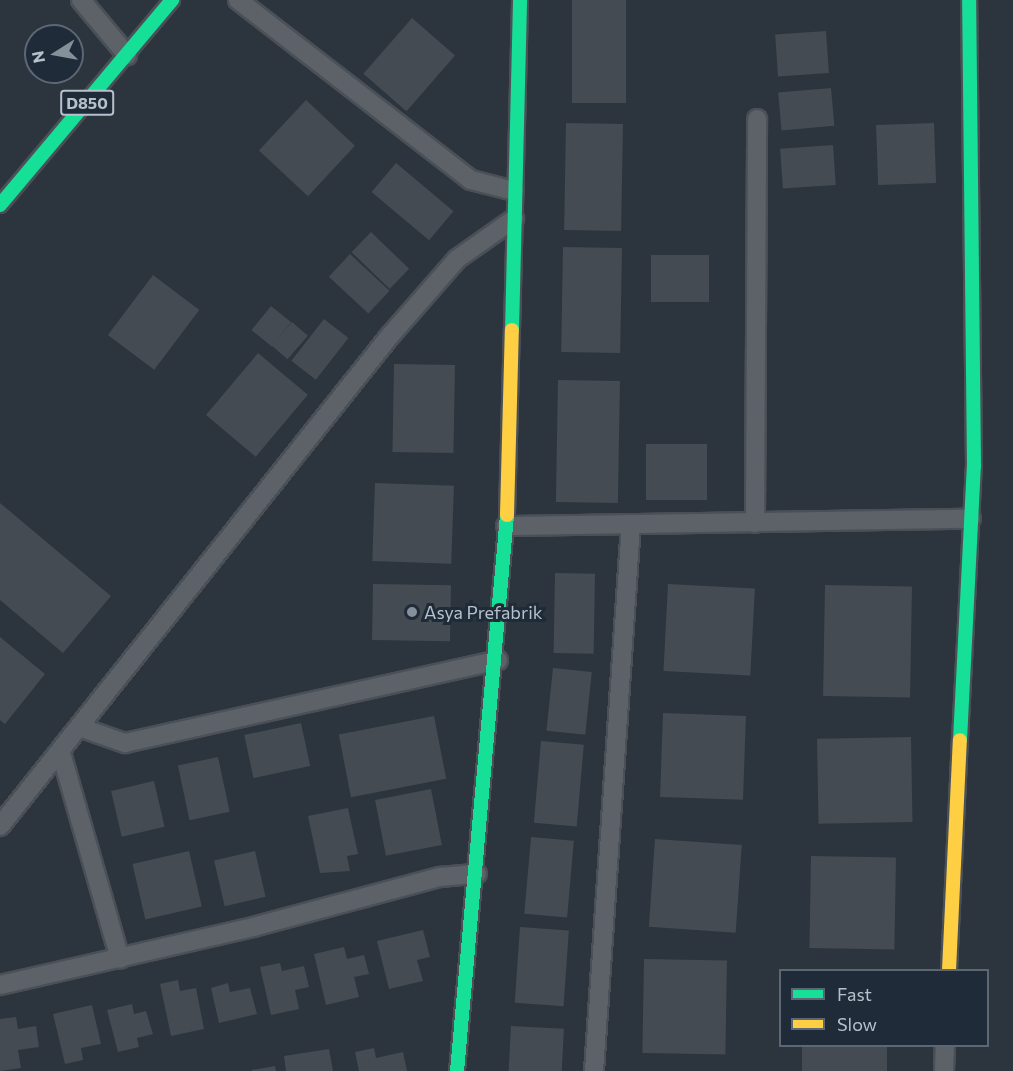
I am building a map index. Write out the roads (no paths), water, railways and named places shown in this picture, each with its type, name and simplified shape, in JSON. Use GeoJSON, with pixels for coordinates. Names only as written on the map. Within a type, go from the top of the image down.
{"type":"FeatureCollection","features":[{"type":"Feature","properties":{"kind":"street"},"geometry":{"type":"LineString","coordinates":[[81,0],[128,55]]}},
{"type":"Feature","properties":{"kind":"street","name":"D850"},"geometry":{"type":"LineString","coordinates":[[0,205],[172,0]]}},
{"type":"Feature","properties":{"kind":"street"},"geometry":{"type":"LineString","coordinates":[[238,0],[471,180],[514,191]]}},
{"type":"Feature","properties":{"kind":"street"},"geometry":{"type":"LineString","coordinates":[[457,1071],[498,660],[506,526],[520,0]]}},
{"type":"Feature","properties":{"kind":"street"},"geometry":{"type":"LineString","coordinates":[[949,969],[971,519],[969,0]]}},
{"type":"Feature","properties":{"kind":"street"},"geometry":{"type":"LineString","coordinates":[[755,523],[757,119]]}},
{"type":"Feature","properties":{"kind":"street"},"geometry":{"type":"LineString","coordinates":[[0,826],[82,728],[389,337],[457,259],[514,219]]}},
{"type":"Feature","properties":{"kind":"street"},"geometry":{"type":"LineString","coordinates":[[506,526],[971,519]]}},
{"type":"Feature","properties":{"kind":"street"},"geometry":{"type":"LineString","coordinates":[[594,1071],[631,524]]}},
{"type":"Feature","properties":{"kind":"street"},"geometry":{"type":"LineString","coordinates":[[82,728],[125,743],[498,660]]}},
{"type":"Feature","properties":{"kind":"street"},"geometry":{"type":"LineString","coordinates":[[61,753],[120,959]]}},
{"type":"Feature","properties":{"kind":"street"},"geometry":{"type":"LineString","coordinates":[[0,985],[120,959],[440,877],[477,874]]}},
{"type":"Feature","properties":{"kind":"street"},"geometry":{"type":"LineString","coordinates":[[944,1071],[945,1047]]}},
{"type":"Feature","properties":{"kind":"place","name":"Asya Prefabrik"},"geometry":{"type":"Point","coordinates":[412,612]}}]}
